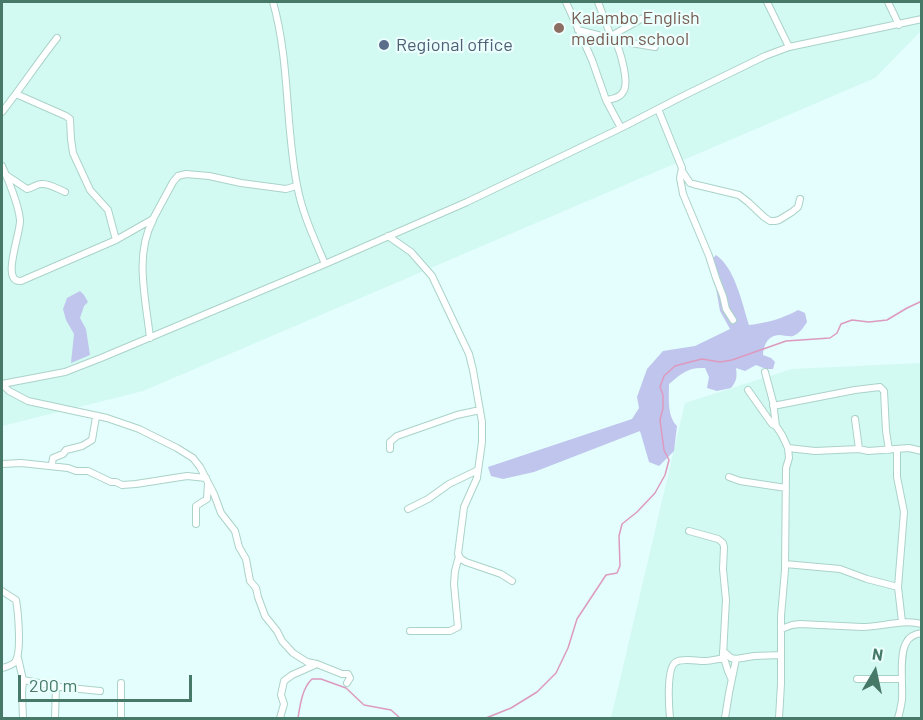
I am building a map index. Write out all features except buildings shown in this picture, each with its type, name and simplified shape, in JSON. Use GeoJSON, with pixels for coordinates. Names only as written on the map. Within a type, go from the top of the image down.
{"type":"FeatureCollection","features":[{"type":"Feature","properties":{"kind":"street"},"geometry":{"type":"LineString","coordinates":[[273,2],[284,50],[297,185],[309,227],[325,264]]}},
{"type":"Feature","properties":{"kind":"street"},"geometry":{"type":"LineString","coordinates":[[566,2],[592,60],[606,100],[621,128]]}},
{"type":"Feature","properties":{"kind":"street"},"geometry":{"type":"LineString","coordinates":[[598,2],[612,38],[620,50],[624,70],[625,88],[622,94],[606,100]]}},
{"type":"Feature","properties":{"kind":"street"},"geometry":{"type":"LineString","coordinates":[[767,2],[789,46]]}},
{"type":"Feature","properties":{"kind":"street"},"geometry":{"type":"LineString","coordinates":[[888,2],[899,25]]}},
{"type":"Feature","properties":{"kind":"street"},"geometry":{"type":"LineString","coordinates":[[612,38],[643,18]]}},
{"type":"Feature","properties":{"kind":"street"},"geometry":{"type":"LineString","coordinates":[[2,384],[65,372],[325,264],[467,202],[789,46],[921,20]]}},
{"type":"Feature","properties":{"kind":"street"},"geometry":{"type":"LineString","coordinates":[[578,30],[655,46]]}},
{"type":"Feature","properties":{"kind":"street"},"geometry":{"type":"LineString","coordinates":[[2,112],[57,38]]}},
{"type":"Feature","properties":{"kind":"street"},"geometry":{"type":"LineString","coordinates":[[16,94],[70,119],[74,153],[90,190],[108,210],[116,240]]}},
{"type":"Feature","properties":{"kind":"street"},"geometry":{"type":"LineString","coordinates":[[658,109],[682,171],[690,183],[740,195],[770,221],[775,221],[792,212],[798,207],[800,200]]}},
{"type":"Feature","properties":{"kind":"street"},"geometry":{"type":"LineString","coordinates":[[2,166],[20,219],[7,265],[7,273],[16,281],[21,281],[116,240],[153,219]]}},
{"type":"Feature","properties":{"kind":"street"},"geometry":{"type":"LineString","coordinates":[[682,171],[680,178],[683,194],[709,256],[726,309],[733,320]]}},
{"type":"Feature","properties":{"kind":"street"},"geometry":{"type":"LineString","coordinates":[[150,338],[143,257],[147,231],[172,182],[178,176],[186,174],[286,189],[297,185]]}},
{"type":"Feature","properties":{"kind":"street"},"geometry":{"type":"LineString","coordinates":[[6,175],[27,189],[44,184],[65,192]]}},
{"type":"Feature","properties":{"kind":"street"},"geometry":{"type":"LineString","coordinates":[[388,236],[411,252],[432,276],[469,354],[482,422],[477,478],[464,507],[459,556],[455,571],[458,627],[450,631],[410,631]]}},
{"type":"Feature","properties":{"kind":"street"},"geometry":{"type":"LineString","coordinates":[[765,372],[776,426]]}},
{"type":"Feature","properties":{"kind":"street"},"geometry":{"type":"LineString","coordinates":[[2,384],[9,391],[28,401],[139,429],[177,448],[196,461],[214,494],[221,513],[237,537],[239,547],[246,559],[248,576],[256,588],[266,616],[282,640],[293,653],[307,662],[348,674],[350,678],[347,682]]}},
{"type":"Feature","properties":{"kind":"street"},"geometry":{"type":"LineString","coordinates":[[773,406],[880,387],[884,391],[889,450]]}},
{"type":"Feature","properties":{"kind":"street"},"geometry":{"type":"LineString","coordinates":[[748,390],[772,424],[776,426],[788,448],[779,718]]}},
{"type":"Feature","properties":{"kind":"street"},"geometry":{"type":"LineString","coordinates":[[390,449],[390,441],[398,436],[457,415],[480,410]]}},
{"type":"Feature","properties":{"kind":"street"},"geometry":{"type":"LineString","coordinates":[[50,466],[53,458],[63,454],[66,450],[82,446],[92,440],[96,417]]}},
{"type":"Feature","properties":{"kind":"street"},"geometry":{"type":"LineString","coordinates":[[855,419],[859,449]]}},
{"type":"Feature","properties":{"kind":"street"},"geometry":{"type":"LineString","coordinates":[[788,448],[815,451],[909,448],[921,451]]}},
{"type":"Feature","properties":{"kind":"street"},"geometry":{"type":"LineString","coordinates":[[897,449],[897,477],[904,512],[898,587],[902,622]]}},
{"type":"Feature","properties":{"kind":"street"},"geometry":{"type":"LineString","coordinates":[[2,464],[21,463],[88,471],[122,485],[187,476],[207,480]]}},
{"type":"Feature","properties":{"kind":"street"},"geometry":{"type":"LineString","coordinates":[[408,509],[428,500],[458,479],[478,470]]}},
{"type":"Feature","properties":{"kind":"street"},"geometry":{"type":"LineString","coordinates":[[729,477],[740,481],[786,488]]}},
{"type":"Feature","properties":{"kind":"street"},"geometry":{"type":"LineString","coordinates":[[196,524],[196,506],[207,499],[207,480]]}},
{"type":"Feature","properties":{"kind":"street"},"geometry":{"type":"LineString","coordinates":[[689,531],[718,539],[723,543],[726,600],[724,655],[731,678]]}},
{"type":"Feature","properties":{"kind":"street"},"geometry":{"type":"LineString","coordinates":[[459,556],[466,562],[512,580]]}},
{"type":"Feature","properties":{"kind":"street"},"geometry":{"type":"LineString","coordinates":[[785,564],[840,569],[898,587]]}},
{"type":"Feature","properties":{"kind":"street"},"geometry":{"type":"LineString","coordinates":[[2,591],[16,600],[18,611],[17,658],[23,680],[23,718]]}},
{"type":"Feature","properties":{"kind":"street"},"geometry":{"type":"LineString","coordinates":[[781,629],[800,624],[872,627],[902,622],[921,624]]}},
{"type":"Feature","properties":{"kind":"street"},"geometry":{"type":"LineString","coordinates":[[898,718],[902,699],[904,646],[907,640],[921,633]]}},
{"type":"Feature","properties":{"kind":"street"},"geometry":{"type":"LineString","coordinates":[[670,718],[670,674],[676,662],[708,661],[724,655],[736,659],[781,655]]}},
{"type":"Feature","properties":{"kind":"street"},"geometry":{"type":"LineString","coordinates":[[2,668],[12,665],[17,658]]}},
{"type":"Feature","properties":{"kind":"street"},"geometry":{"type":"LineString","coordinates":[[725,718],[736,659]]}},
{"type":"Feature","properties":{"kind":"street"},"geometry":{"type":"LineString","coordinates":[[280,718],[284,704],[280,695],[284,681],[317,664]]}},
{"type":"Feature","properties":{"kind":"street"},"geometry":{"type":"LineString","coordinates":[[857,679],[901,679]]}},
{"type":"Feature","properties":{"kind":"street"},"geometry":{"type":"LineString","coordinates":[[23,680],[100,691]]}},
{"type":"Feature","properties":{"kind":"street"},"geometry":{"type":"LineString","coordinates":[[121,683],[121,718]]}},
{"type":"Feature","properties":{"kind":"street"},"geometry":{"type":"LineString","coordinates":[[56,686],[56,718]]}},
{"type":"Feature","properties":{"kind":"shaded area"},"geometry":{"type":"Polygon","coordinates":[[[2,2],[921,2],[922,30],[875,78],[143,391],[2,426],[2,2]]]}},
{"type":"Feature","properties":{"kind":"shaded area"},"geometry":{"type":"Polygon","coordinates":[[[716,255],[723,261],[733,277],[749,325],[774,320],[798,310],[805,313],[807,322],[798,333],[791,336],[775,336],[767,342],[763,355],[775,362],[773,369],[756,365],[745,371],[736,368],[736,378],[731,388],[717,391],[707,388],[709,377],[705,368],[686,372],[669,384],[670,412],[677,426],[674,451],[659,466],[649,462],[640,431],[534,472],[503,479],[491,476],[488,467],[632,419],[639,408],[637,397],[647,369],[663,351],[695,346],[730,329],[720,311],[711,260],[716,255]]]}},
{"type":"Feature","properties":{"kind":"shaded area"},"geometry":{"type":"Polygon","coordinates":[[[80,291],[88,302],[80,318],[86,329],[90,355],[71,363],[74,334],[63,309],[67,298],[80,291]]]}},
{"type":"Feature","properties":{"kind":"shaded area"},"geometry":{"type":"Polygon","coordinates":[[[921,363],[921,718],[611,718],[685,403],[792,369],[921,363]]]}},
{"type":"Feature","properties":{"kind":"waterway"},"geometry":{"type":"LineString","coordinates":[[486,718],[511,708],[537,692],[556,673],[568,648],[577,619],[606,575],[617,573],[620,566],[619,536],[622,524],[655,493],[665,475],[669,460],[664,450],[660,420],[663,408],[663,395],[660,387],[664,376],[675,366],[702,359],[720,362],[786,341],[830,338],[837,333],[841,324],[852,320],[869,322],[887,320],[922,301]]}},
{"type":"Feature","properties":{"kind":"waterway"},"geometry":{"type":"LineString","coordinates":[[298,718],[304,692],[312,679],[321,679],[346,688],[364,705],[391,710],[400,718]]}},
{"type":"Feature","properties":{"kind":"place","name":"Kalambo English medium school"},"geometry":{"type":"Point","coordinates":[559,28]}},
{"type":"Feature","properties":{"kind":"place","name":"Regional office"},"geometry":{"type":"Point","coordinates":[384,45]}}]}
